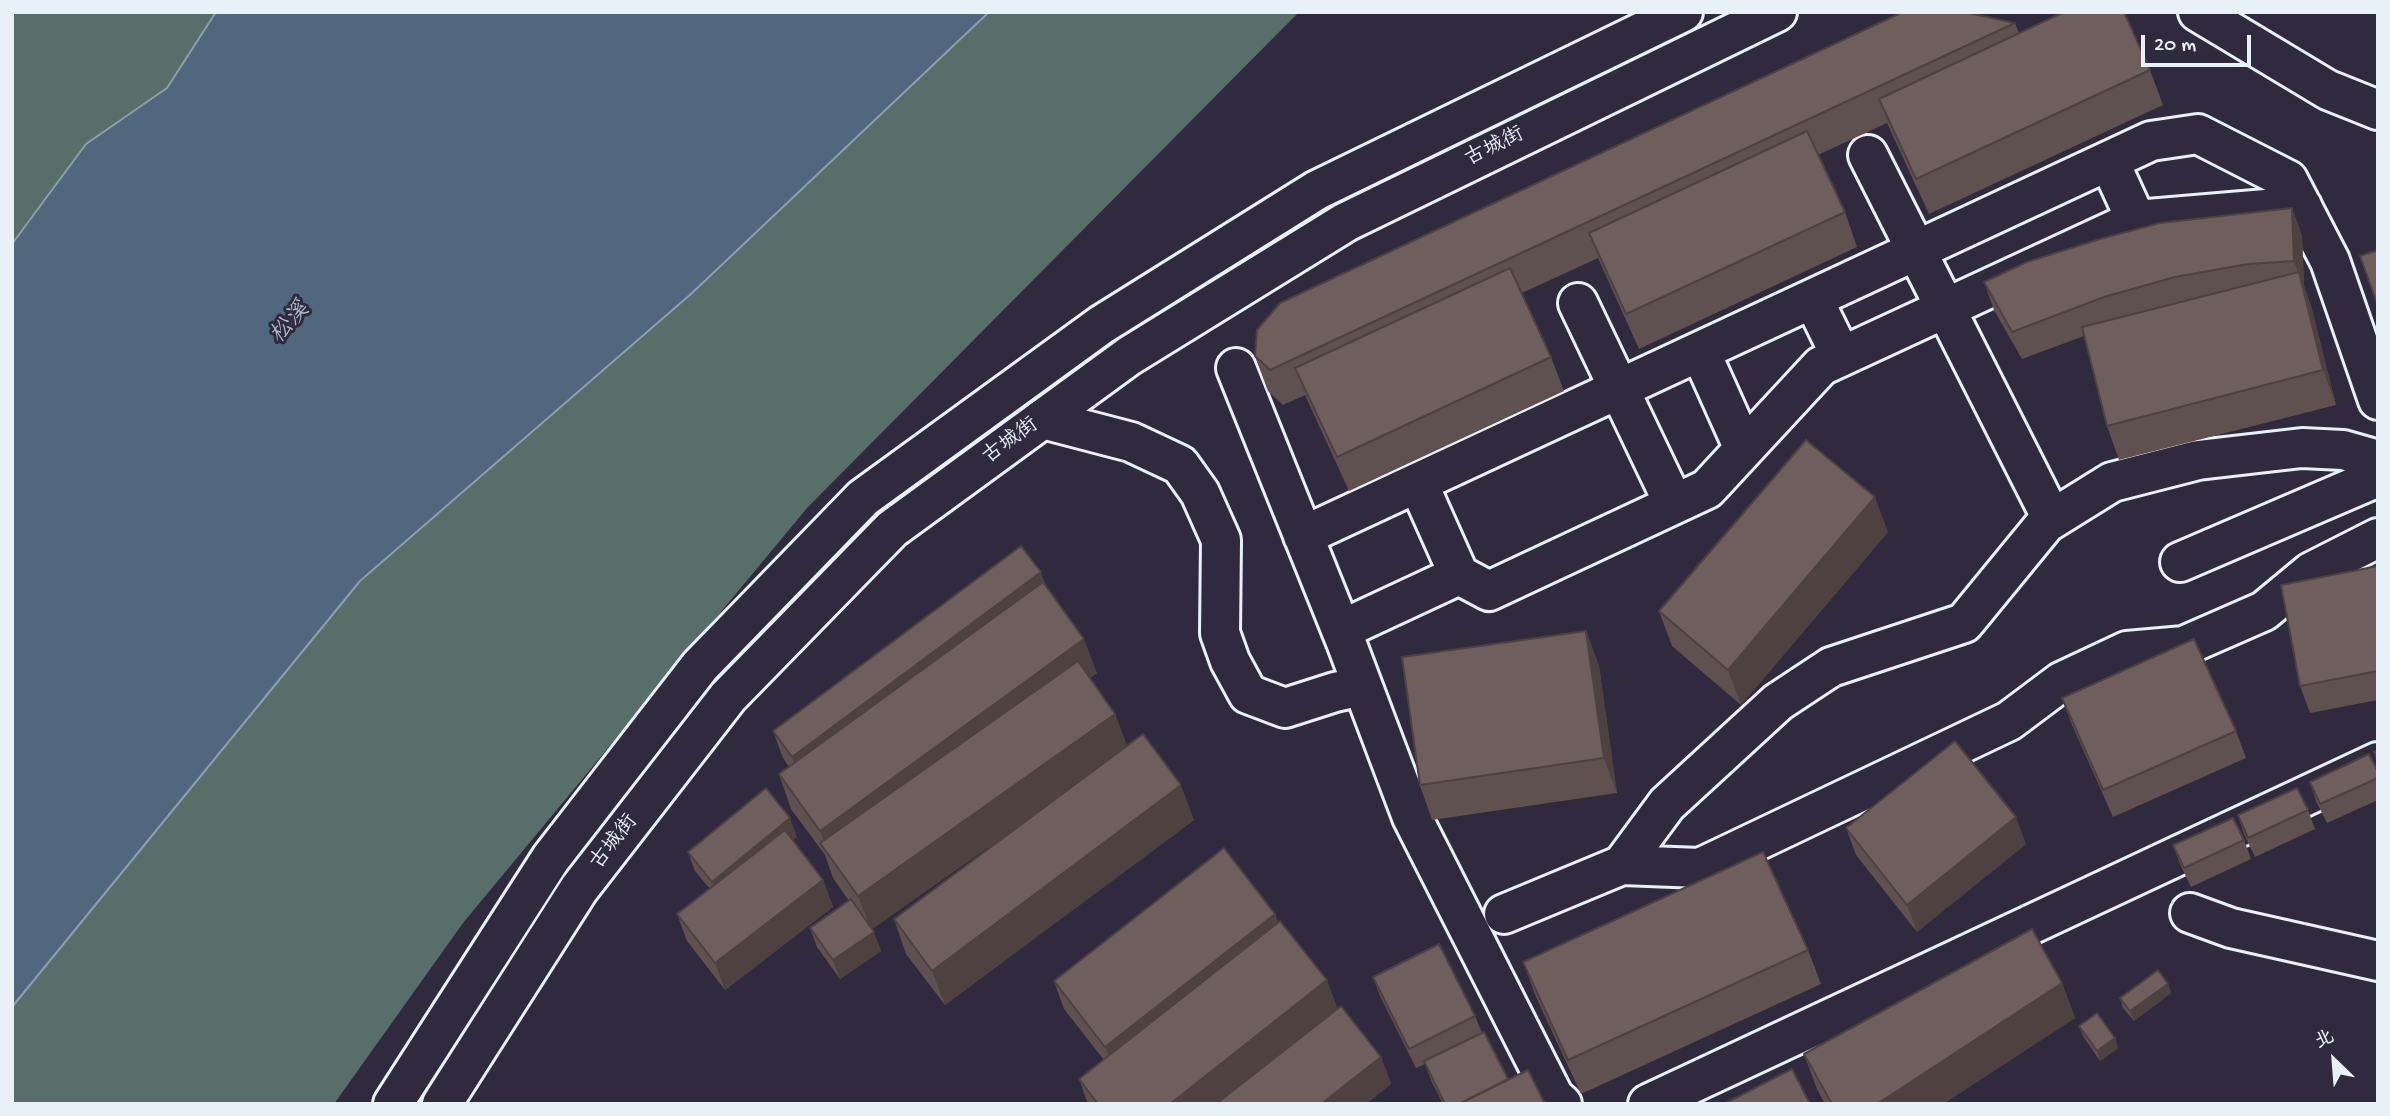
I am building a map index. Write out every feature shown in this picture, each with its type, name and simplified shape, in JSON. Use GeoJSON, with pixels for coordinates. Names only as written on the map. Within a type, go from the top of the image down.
{"type":"FeatureCollection","features":[{"type":"Feature","properties":{"kind":"street","name":"古城街"},"geometry":{"type":"LineString","coordinates":[[393,1104],[551,858],[700,666],[863,498],[1101,325],[1317,190],[1683,12]]}},
{"type":"Feature","properties":{"kind":"street","name":"古城街"},"geometry":{"type":"LineString","coordinates":[[442,1104],[579,890],[728,697],[892,529],[1129,356],[1346,222],[1777,12]]}},
{"type":"Feature","properties":{"kind":"street"},"geometry":{"type":"LineString","coordinates":[[2198,12],[2328,90],[2378,110]]}},
{"type":"Feature","properties":{"kind":"street"},"geometry":{"type":"LineString","coordinates":[[1303,536],[2151,141],[2199,134],[2288,180],[2330,261],[2378,400]]}},
{"type":"Feature","properties":{"kind":"street"},"geometry":{"type":"LineString","coordinates":[[1868,155],[2052,519]]}},
{"type":"Feature","properties":{"kind":"street"},"geometry":{"type":"LineString","coordinates":[[2109,160],[2136,220]]}},
{"type":"Feature","properties":{"kind":"street"},"geometry":{"type":"LineString","coordinates":[[1418,483],[1458,575],[1489,591],[1707,489],[1821,366],[1842,356],[2136,220],[2302,206]]}},
{"type":"Feature","properties":{"kind":"street"},"geometry":{"type":"LineString","coordinates":[[1813,299],[1842,356]]}},
{"type":"Feature","properties":{"kind":"street"},"geometry":{"type":"LineString","coordinates":[[1578,303],[1674,504]]}},
{"type":"Feature","properties":{"kind":"street"},"geometry":{"type":"LineString","coordinates":[[1700,351],[1744,449]]}},
{"type":"Feature","properties":{"kind":"street"},"geometry":{"type":"LineString","coordinates":[[1236,368],[1341,629],[1412,817],[1554,1097],[1563,1104]]}},
{"type":"Feature","properties":{"kind":"street"},"geometry":{"type":"LineString","coordinates":[[1042,419],[1131,442],[1180,465],[1200,494],[1221,540],[1220,633],[1230,661],[1248,694],[1285,708],[1335,692],[1362,687]]}},
{"type":"Feature","properties":{"kind":"street"},"geometry":{"type":"LineString","coordinates":[[1622,864],[1667,804],[1778,702],[1830,667],[1964,623],[2046,523],[2112,482],[2198,460],[2302,448],[2343,450],[2378,460]]}},
{"type":"Feature","properties":{"kind":"street"},"geometry":{"type":"LineString","coordinates":[[2180,562],[2378,477]]}},
{"type":"Feature","properties":{"kind":"street"},"geometry":{"type":"LineString","coordinates":[[1504,914],[1622,864],[1700,868],[2009,722],[2061,682],[2127,651],[2184,646],[2264,611],[2311,572],[2378,538]]}},
{"type":"Feature","properties":{"kind":"street"},"geometry":{"type":"LineString","coordinates":[[1341,629],[1458,575]]}},
{"type":"Feature","properties":{"kind":"street"},"geometry":{"type":"LineString","coordinates":[[1648,1104],[2378,762]]}},
{"type":"Feature","properties":{"kind":"street"},"geometry":{"type":"LineString","coordinates":[[1440,871],[1504,914]]}},
{"type":"Feature","properties":{"kind":"street"},"geometry":{"type":"LineString","coordinates":[[2190,913],[2231,928],[2378,961]]}},
{"type":"Feature","properties":{"kind":"street"},"geometry":{"type":"LineString","coordinates":[[1501,991],[1504,914]]}},
{"type":"Feature","properties":{"kind":"green space"},"geometry":{"type":"Polygon","coordinates":[[[12,12],[216,12],[167,88],[86,144],[12,244],[12,12]]]}},
{"type":"Feature","properties":{"kind":"green space"},"geometry":{"type":"Polygon","coordinates":[[[989,12],[1299,12],[807,508],[463,923],[334,1104],[12,1104],[12,1007],[360,581],[692,293],[989,12]]]}},
{"type":"Feature","properties":{"kind":"water","name":"松溪"},"geometry":{"type":"Polygon","coordinates":[[[216,12],[989,12],[692,293],[360,581],[12,1007],[12,244],[86,144],[167,88],[216,12]]]}},
{"type":"Feature","properties":{"kind":"building"},"geometry":{"type":"Polygon","coordinates":[[[1903,12],[1964,12],[2015,23],[1270,370],[1255,356],[1257,330],[1280,303],[1903,12]]]}},
{"type":"Feature","properties":{"kind":"building"},"geometry":{"type":"Polygon","coordinates":[[[2064,12],[2124,12],[2150,70],[1916,179],[1879,99],[2064,12]]]}},
{"type":"Feature","properties":{"kind":"building"},"geometry":{"type":"Polygon","coordinates":[[[1807,131],[1845,212],[1626,314],[1589,233],[1807,131]]]}},
{"type":"Feature","properties":{"kind":"building"},"geometry":{"type":"Polygon","coordinates":[[[2292,208],[2294,261],[2248,264],[2175,277],[2104,297],[2012,332],[1984,282],[2027,262],[2160,223],[2292,208]]]}},
{"type":"Feature","properties":{"kind":"building"},"geometry":{"type":"Polygon","coordinates":[[[2378,250],[2378,306],[2360,256],[2378,250]]]}},
{"type":"Feature","properties":{"kind":"building"},"geometry":{"type":"Polygon","coordinates":[[[1510,268],[1551,357],[1337,457],[1295,368],[1510,268]]]}},
{"type":"Feature","properties":{"kind":"building"},"geometry":{"type":"Polygon","coordinates":[[[2299,272],[2323,370],[2107,426],[2082,327],[2299,272]]]}},
{"type":"Feature","properties":{"kind":"building"},"geometry":{"type":"Polygon","coordinates":[[[1806,440],[1875,497],[1728,670],[1659,611],[1806,440]]]}},
{"type":"Feature","properties":{"kind":"building"},"geometry":{"type":"Polygon","coordinates":[[[1021,546],[1041,572],[792,757],[773,731],[1021,546]]]}},
{"type":"Feature","properties":{"kind":"building"},"geometry":{"type":"Polygon","coordinates":[[[2378,566],[2378,671],[2300,686],[2281,585],[2378,566]]]}},
{"type":"Feature","properties":{"kind":"building"},"geometry":{"type":"Polygon","coordinates":[[[1043,582],[1084,639],[820,831],[779,774],[1043,582]]]}},
{"type":"Feature","properties":{"kind":"building"},"geometry":{"type":"Polygon","coordinates":[[[1586,631],[1604,758],[1420,785],[1402,657],[1586,631]]]}},
{"type":"Feature","properties":{"kind":"building"},"geometry":{"type":"Polygon","coordinates":[[[2194,639],[2236,731],[2103,790],[2062,698],[2194,639]]]}},
{"type":"Feature","properties":{"kind":"building"},"geometry":{"type":"Polygon","coordinates":[[[1078,661],[1115,714],[858,896],[820,843],[1078,661]]]}},
{"type":"Feature","properties":{"kind":"building"},"geometry":{"type":"Polygon","coordinates":[[[1143,734],[1181,785],[932,971],[894,919],[1143,734]]]}},
{"type":"Feature","properties":{"kind":"building"},"geometry":{"type":"Polygon","coordinates":[[[1955,741],[2016,817],[1907,905],[1846,828],[1955,741]]]}},
{"type":"Feature","properties":{"kind":"building"},"geometry":{"type":"Polygon","coordinates":[[[2369,754],[2378,772],[2378,778],[2320,804],[2310,782],[2369,754]]]}},
{"type":"Feature","properties":{"kind":"building"},"geometry":{"type":"Polygon","coordinates":[[[766,788],[790,818],[712,882],[688,852],[766,788]]]}},
{"type":"Feature","properties":{"kind":"building"},"geometry":{"type":"Polygon","coordinates":[[[2297,788],[2308,810],[2248,838],[2238,815],[2297,788]]]}},
{"type":"Feature","properties":{"kind":"building"},"geometry":{"type":"Polygon","coordinates":[[[2233,818],[2244,840],[2184,868],[2173,845],[2233,818]]]}},
{"type":"Feature","properties":{"kind":"building"},"geometry":{"type":"Polygon","coordinates":[[[785,830],[823,880],[715,963],[677,914],[785,830]]]}},
{"type":"Feature","properties":{"kind":"building"},"geometry":{"type":"Polygon","coordinates":[[[1224,848],[1275,914],[1105,1047],[1054,981],[1224,848]]]}},
{"type":"Feature","properties":{"kind":"building"},"geometry":{"type":"Polygon","coordinates":[[[1763,852],[1808,950],[1568,1060],[1523,962],[1763,852]]]}},
{"type":"Feature","properties":{"kind":"building"},"geometry":{"type":"Polygon","coordinates":[[[851,899],[874,932],[833,960],[810,928],[851,899]]]}},
{"type":"Feature","properties":{"kind":"building"},"geometry":{"type":"Polygon","coordinates":[[[1280,921],[1327,980],[1170,1104],[1098,1104],[1079,1079],[1280,921]]]}},
{"type":"Feature","properties":{"kind":"building"},"geometry":{"type":"Polygon","coordinates":[[[2032,929],[2062,983],[1877,1104],[1832,1104],[1804,1054],[2032,929]]]}},
{"type":"Feature","properties":{"kind":"building"},"geometry":{"type":"Polygon","coordinates":[[[1439,944],[1475,1016],[1409,1049],[1373,977],[1439,944]]]}},
{"type":"Feature","properties":{"kind":"building"},"geometry":{"type":"Polygon","coordinates":[[[2158,970],[2168,984],[2130,1011],[2120,998],[2158,970]]]}},
{"type":"Feature","properties":{"kind":"building"},"geometry":{"type":"Polygon","coordinates":[[[1341,1006],[1381,1057],[1321,1104],[1216,1104],[1341,1006]]]}},
{"type":"Feature","properties":{"kind":"building"},"geometry":{"type":"Polygon","coordinates":[[[2097,1013],[2115,1038],[2097,1051],[2079,1026],[2097,1013]]]}},
{"type":"Feature","properties":{"kind":"building"},"geometry":{"type":"Polygon","coordinates":[[[1484,1032],[1508,1079],[1459,1104],[1445,1104],[1424,1061],[1484,1032]]]}},
{"type":"Feature","properties":{"kind":"building"},"geometry":{"type":"Polygon","coordinates":[[[1792,1069],[1810,1104],[1724,1104],[1792,1069]]]}},
{"type":"Feature","properties":{"kind":"building"},"geometry":{"type":"Polygon","coordinates":[[[1528,1070],[1545,1104],[1459,1104],[1528,1070]]]}}]}
